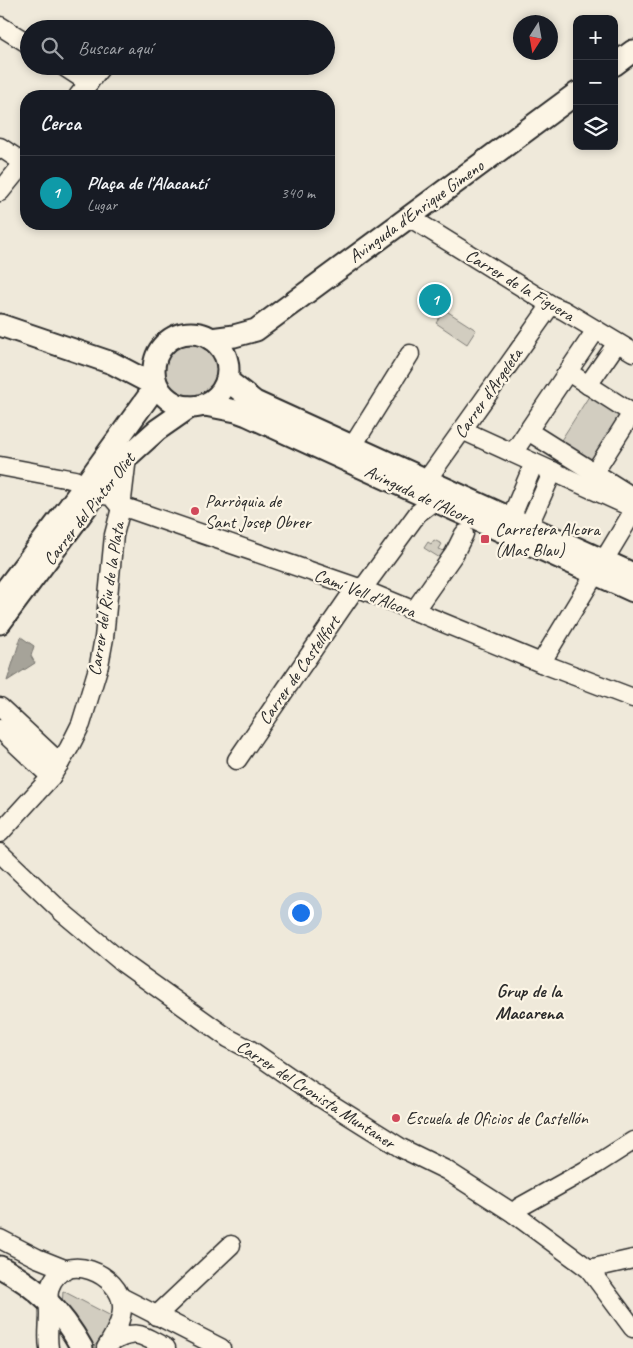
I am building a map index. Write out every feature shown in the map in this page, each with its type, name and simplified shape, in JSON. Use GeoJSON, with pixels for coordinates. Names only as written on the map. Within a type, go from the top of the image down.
{"type":"FeatureCollection","features":[{"type":"Feature","properties":{"kind":"main road"},"geometry":{"type":"LineString","coordinates":[[618,62],[633,51]]}},
{"type":"Feature","properties":{"kind":"main road","name":"Avinguda d'Enrique Gimeno"},"geometry":{"type":"LineString","coordinates":[[228,374],[256,330],[573,96]]}},
{"type":"Feature","properties":{"kind":"main road"},"geometry":{"type":"LineString","coordinates":[[0,324],[112,363],[156,386],[170,401],[197,406],[219,395],[228,374],[223,352],[212,339],[200,334],[188,332],[176,336],[164,344],[155,356],[153,371],[156,386]]}},
{"type":"Feature","properties":{"kind":"main road","name":"Avinguda d'Enrique Gimeno"},"geometry":{"type":"LineString","coordinates":[[212,339],[256,330]]}},
{"type":"Feature","properties":{"kind":"main road"},"geometry":{"type":"LineString","coordinates":[[112,363],[137,363],[155,356]]}},
{"type":"Feature","properties":{"kind":"main road","name":"Avinguda de l'Alcora"},"geometry":{"type":"LineString","coordinates":[[228,374],[255,402],[352,447],[424,497],[519,523],[600,567],[633,591]]}},
{"type":"Feature","properties":{"kind":"main road","name":"Carrer del Pintor Oliet"},"geometry":{"type":"LineString","coordinates":[[0,623],[90,490],[156,386]]}},
{"type":"Feature","properties":{"kind":"main road","name":"Avinguda de l'Alcora"},"geometry":{"type":"LineString","coordinates":[[197,406],[236,410],[424,497],[600,567],[633,574]]}},
{"type":"Feature","properties":{"kind":"main road","name":"Carrer del Pintor Oliet"},"geometry":{"type":"LineString","coordinates":[[0,597],[90,490],[157,430],[197,406]]}},
{"type":"Feature","properties":{"kind":"main road"},"geometry":{"type":"LineString","coordinates":[[0,1267],[25,1281],[48,1301],[68,1325],[82,1348]]}},
{"type":"Feature","properties":{"kind":"street"},"geometry":{"type":"LineString","coordinates":[[0,26],[20,38]]}},
{"type":"Feature","properties":{"kind":"street"},"geometry":{"type":"LineString","coordinates":[[70,75],[83,90],[95,75]]}},
{"type":"Feature","properties":{"kind":"street"},"geometry":{"type":"LineString","coordinates":[[0,147],[20,159]]}},
{"type":"Feature","properties":{"kind":"street"},"geometry":{"type":"LineString","coordinates":[[0,192],[20,168]]}},
{"type":"Feature","properties":{"kind":"street","name":"Carrer de la Figuera"},"geometry":{"type":"LineString","coordinates":[[409,217],[551,305],[563,310],[633,352]]}},
{"type":"Feature","properties":{"kind":"street","name":"Carrer d'Argeleta"},"geometry":{"type":"LineString","coordinates":[[424,497],[462,430],[551,305]]}},
{"type":"Feature","properties":{"kind":"street"},"geometry":{"type":"LineString","coordinates":[[513,453],[596,330]]}},
{"type":"Feature","properties":{"kind":"street"},"geometry":{"type":"LineString","coordinates":[[588,385],[617,343]]}},
{"type":"Feature","properties":{"kind":"street"},"geometry":{"type":"LineString","coordinates":[[352,447],[410,354]]}},
{"type":"Feature","properties":{"kind":"street"},"geometry":{"type":"LineString","coordinates":[[568,372],[632,413],[594,473]]}},
{"type":"Feature","properties":{"kind":"street"},"geometry":{"type":"LineString","coordinates":[[462,430],[633,510],[541,663]]}},
{"type":"Feature","properties":{"kind":"street"},"geometry":{"type":"LineString","coordinates":[[528,431],[633,497]]}},
{"type":"Feature","properties":{"kind":"street","name":"Carrer del Riu de la Plata"},"geometry":{"type":"LineString","coordinates":[[0,833],[55,770],[81,724],[99,665],[104,638],[114,535],[121,508],[127,457]]}},
{"type":"Feature","properties":{"kind":"street"},"geometry":{"type":"LineString","coordinates":[[519,523],[534,463]]}},
{"type":"Feature","properties":{"kind":"street","name":"Camí Vell d'Alcora"},"geometry":{"type":"LineString","coordinates":[[0,466],[75,480],[90,490],[111,496],[121,508],[130,509],[359,588],[541,663],[633,698]]}},
{"type":"Feature","properties":{"kind":"street"},"geometry":{"type":"LineString","coordinates":[[519,523],[553,471]]}},
{"type":"Feature","properties":{"kind":"street","name":"Carrer de Castellfort"},"geometry":{"type":"LineString","coordinates":[[237,760],[352,593],[366,584],[424,497]]}},
{"type":"Feature","properties":{"kind":"street"},"geometry":{"type":"LineString","coordinates":[[414,611],[454,554],[464,534]]}},
{"type":"Feature","properties":{"kind":"street"},"geometry":{"type":"LineString","coordinates":[[0,707],[55,770]]}},
{"type":"Feature","properties":{"kind":"street"},"geometry":{"type":"LineString","coordinates":[[0,729],[55,770]]}},
{"type":"Feature","properties":{"kind":"street","name":"Carrer del Cronista Muntaner"},"geometry":{"type":"LineString","coordinates":[[0,853],[62,912],[123,963],[228,1038],[401,1148],[446,1170],[513,1213],[589,1269],[633,1328]]}},
{"type":"Feature","properties":{"kind":"street"},"geometry":{"type":"LineString","coordinates":[[513,1213],[520,1207],[597,1164],[633,1141]]}},
{"type":"Feature","properties":{"kind":"street"},"geometry":{"type":"LineString","coordinates":[[0,1239],[67,1270]]}},
{"type":"Feature","properties":{"kind":"street"},"geometry":{"type":"LineString","coordinates":[[156,1316],[231,1245]]}},
{"type":"Feature","properties":{"kind":"street"},"geometry":{"type":"LineString","coordinates":[[589,1269],[633,1259]]}},
{"type":"Feature","properties":{"kind":"street"},"geometry":{"type":"LineString","coordinates":[[50,1348],[48,1340],[48,1301],[53,1282],[57,1276],[75,1267],[90,1269],[107,1281],[121,1297],[221,1348]]}},
{"type":"Feature","properties":{"kind":"street"},"geometry":{"type":"LineString","coordinates":[[108,1345],[121,1316],[121,1297]]}},
{"type":"Feature","properties":{"kind":"street"},"geometry":{"type":"LineString","coordinates":[[108,1345],[122,1336],[134,1334],[142,1335],[166,1348]]}},
{"type":"Feature","properties":{"kind":"shaded area"},"geometry":{"type":"Polygon","coordinates":[[[445,310],[476,330],[467,344],[436,323],[445,310]]]}},
{"type":"Feature","properties":{"kind":"shaded area"},"geometry":{"type":"Polygon","coordinates":[[[186,342],[196,342],[211,350],[217,359],[219,370],[217,381],[211,390],[196,398],[186,398],[175,393],[168,386],[163,375],[163,365],[168,354],[175,347],[186,342]]]}},
{"type":"Feature","properties":{"kind":"shaded area"},"geometry":{"type":"Polygon","coordinates":[[[591,393],[625,414],[591,467],[558,445],[591,393]]]}},
{"type":"Feature","properties":{"kind":"shaded area"},"geometry":{"type":"Polygon","coordinates":[[[434,540],[442,544],[439,549],[444,551],[440,558],[424,548],[428,542],[431,544],[434,540]]]}},
{"type":"Feature","properties":{"kind":"shaded area"},"geometry":{"type":"Polygon","coordinates":[[[21,637],[34,646],[31,656],[35,663],[7,681],[21,637]]]}},
{"type":"Feature","properties":{"kind":"shaded area"},"geometry":{"type":"Polygon","coordinates":[[[63,1291],[113,1317],[105,1334],[92,1348],[62,1306],[63,1291]]]}},
{"type":"Feature","properties":{"kind":"place","name":"Plaça de l'Alacantí"},"geometry":{"type":"Point","coordinates":[435,300]}},
{"type":"Feature","properties":{"kind":"place","name":"Parròquia de Sant Josep Obrer"},"geometry":{"type":"Point","coordinates":[195,511]}},
{"type":"Feature","properties":{"kind":"place","name":"Carretera Alcora (Mas Blau)"},"geometry":{"type":"Point","coordinates":[485,539]}},
{"type":"Feature","properties":{"kind":"place","name":"Escuela de Oficios de Castellón"},"geometry":{"type":"Point","coordinates":[396,1118]}},
{"type":"Feature","properties":{"kind":"district","name":"Grup de la Macarena"},"geometry":{"type":"Point","coordinates":[529,1002]}}]}
